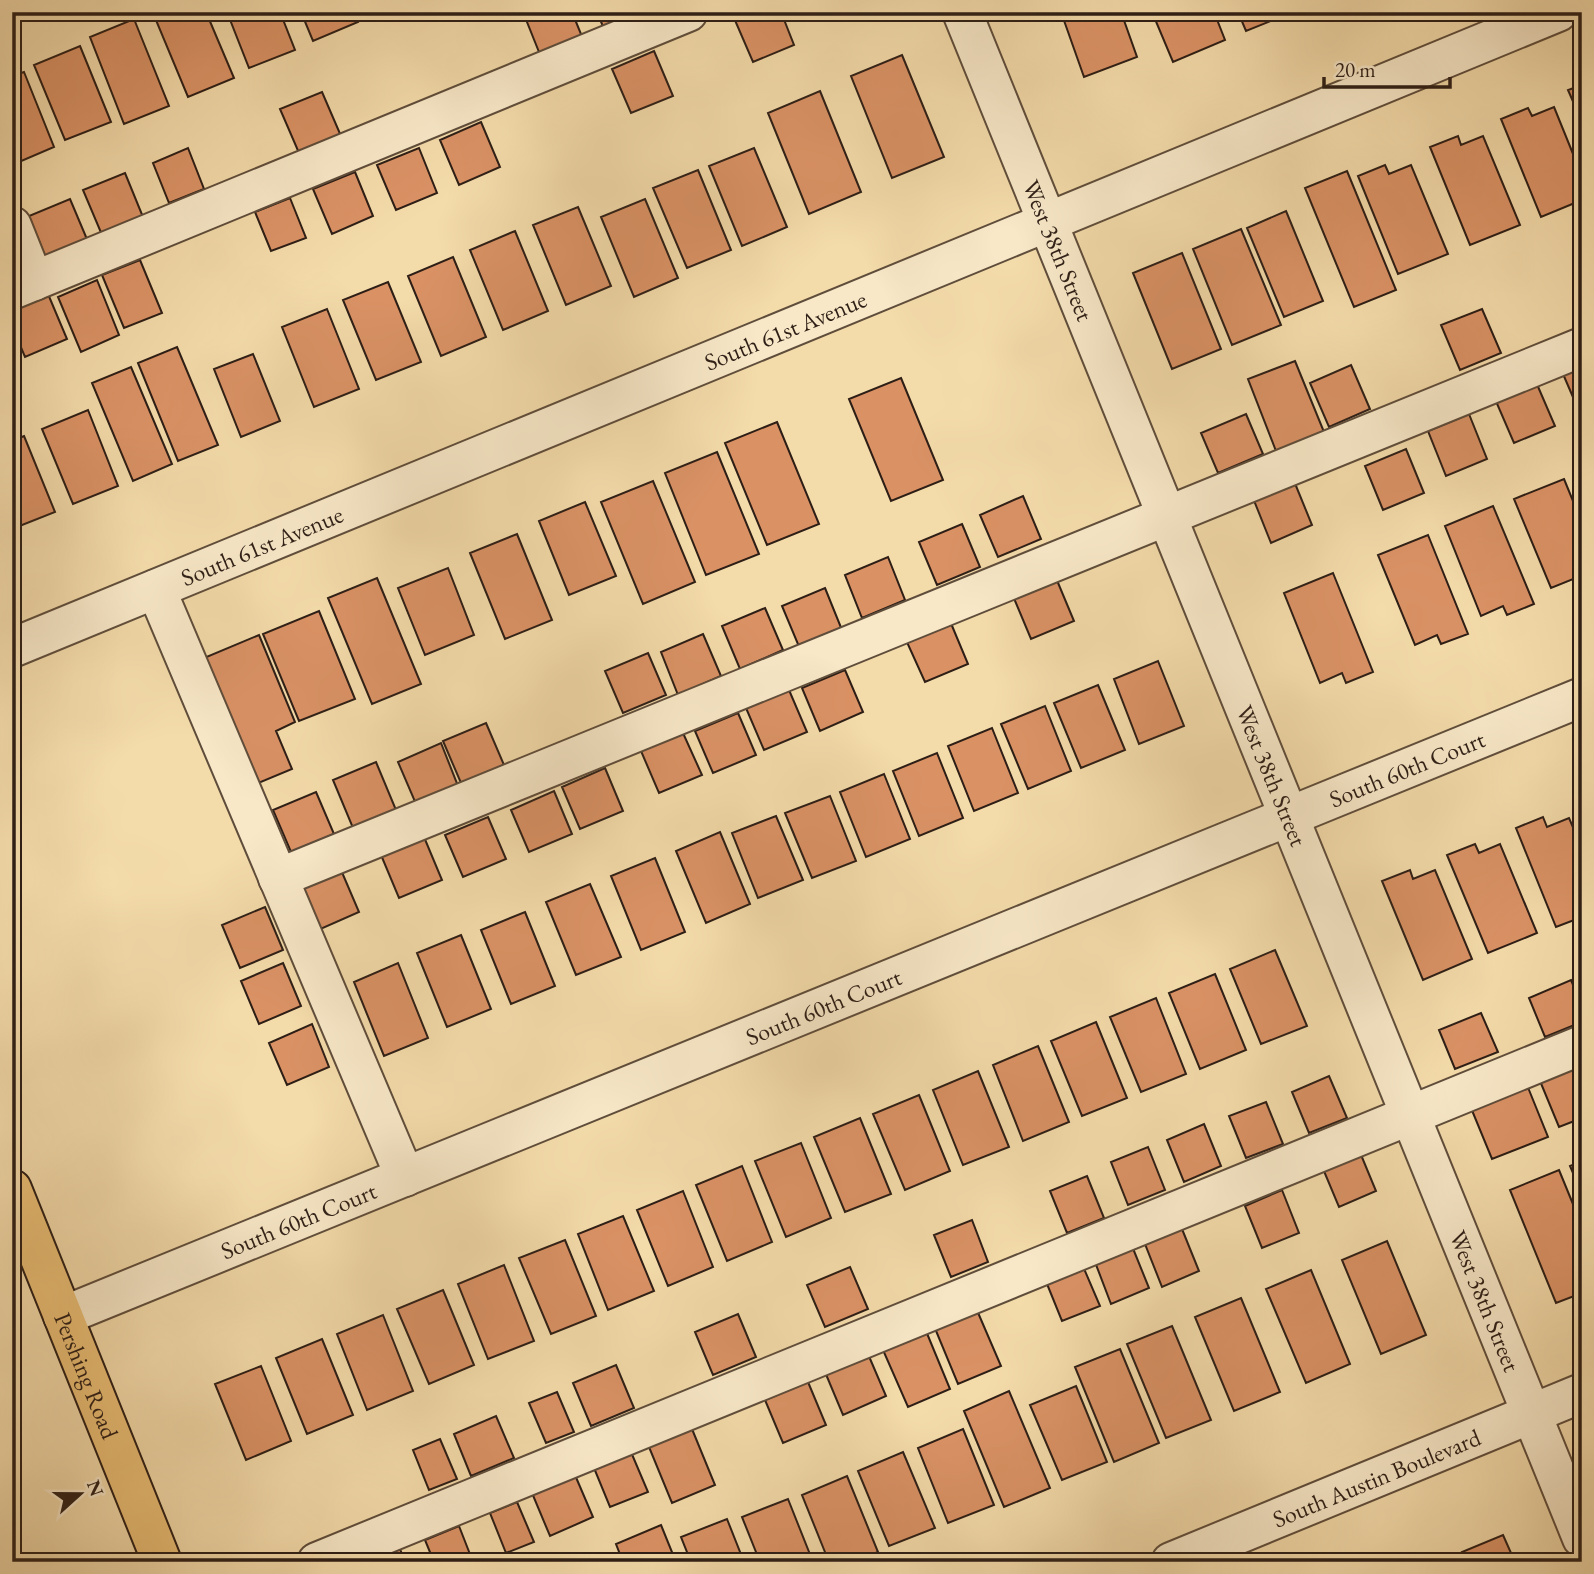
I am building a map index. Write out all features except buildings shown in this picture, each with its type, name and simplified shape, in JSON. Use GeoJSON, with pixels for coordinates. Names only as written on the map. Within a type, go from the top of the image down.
{"type":"FeatureCollection","features":[{"type":"Feature","properties":{"kind":"main road","name":"Pershing Road"},"geometry":{"type":"LineString","coordinates":[[12,1189],[162,1562]]}},
{"type":"Feature","properties":{"kind":"street"},"geometry":{"type":"LineString","coordinates":[[12,226],[23,285],[688,12]]}},
{"type":"Feature","properties":{"kind":"street","name":"West 38th Street"},"geometry":{"type":"LineString","coordinates":[[962,12],[1582,1538]]}},
{"type":"Feature","properties":{"kind":"street","name":"South 61st Avenue"},"geometry":{"type":"LineString","coordinates":[[12,648],[1558,12]]}},
{"type":"Feature","properties":{"kind":"street"},"geometry":{"type":"LineString","coordinates":[[278,878],[1582,346]]}},
{"type":"Feature","properties":{"kind":"street"},"geometry":{"type":"LineString","coordinates":[[156,589],[405,1177]]}},
{"type":"Feature","properties":{"kind":"street","name":"South 60th Court"},"geometry":{"type":"LineString","coordinates":[[63,1316],[1582,697]]}},
{"type":"Feature","properties":{"kind":"street"},"geometry":{"type":"LineString","coordinates":[[317,1562],[1582,1045]]}},
{"type":"Feature","properties":{"kind":"street","name":"South Austin Boulevard"},"geometry":{"type":"LineString","coordinates":[[1171,1562],[1582,1393]]}}]}
